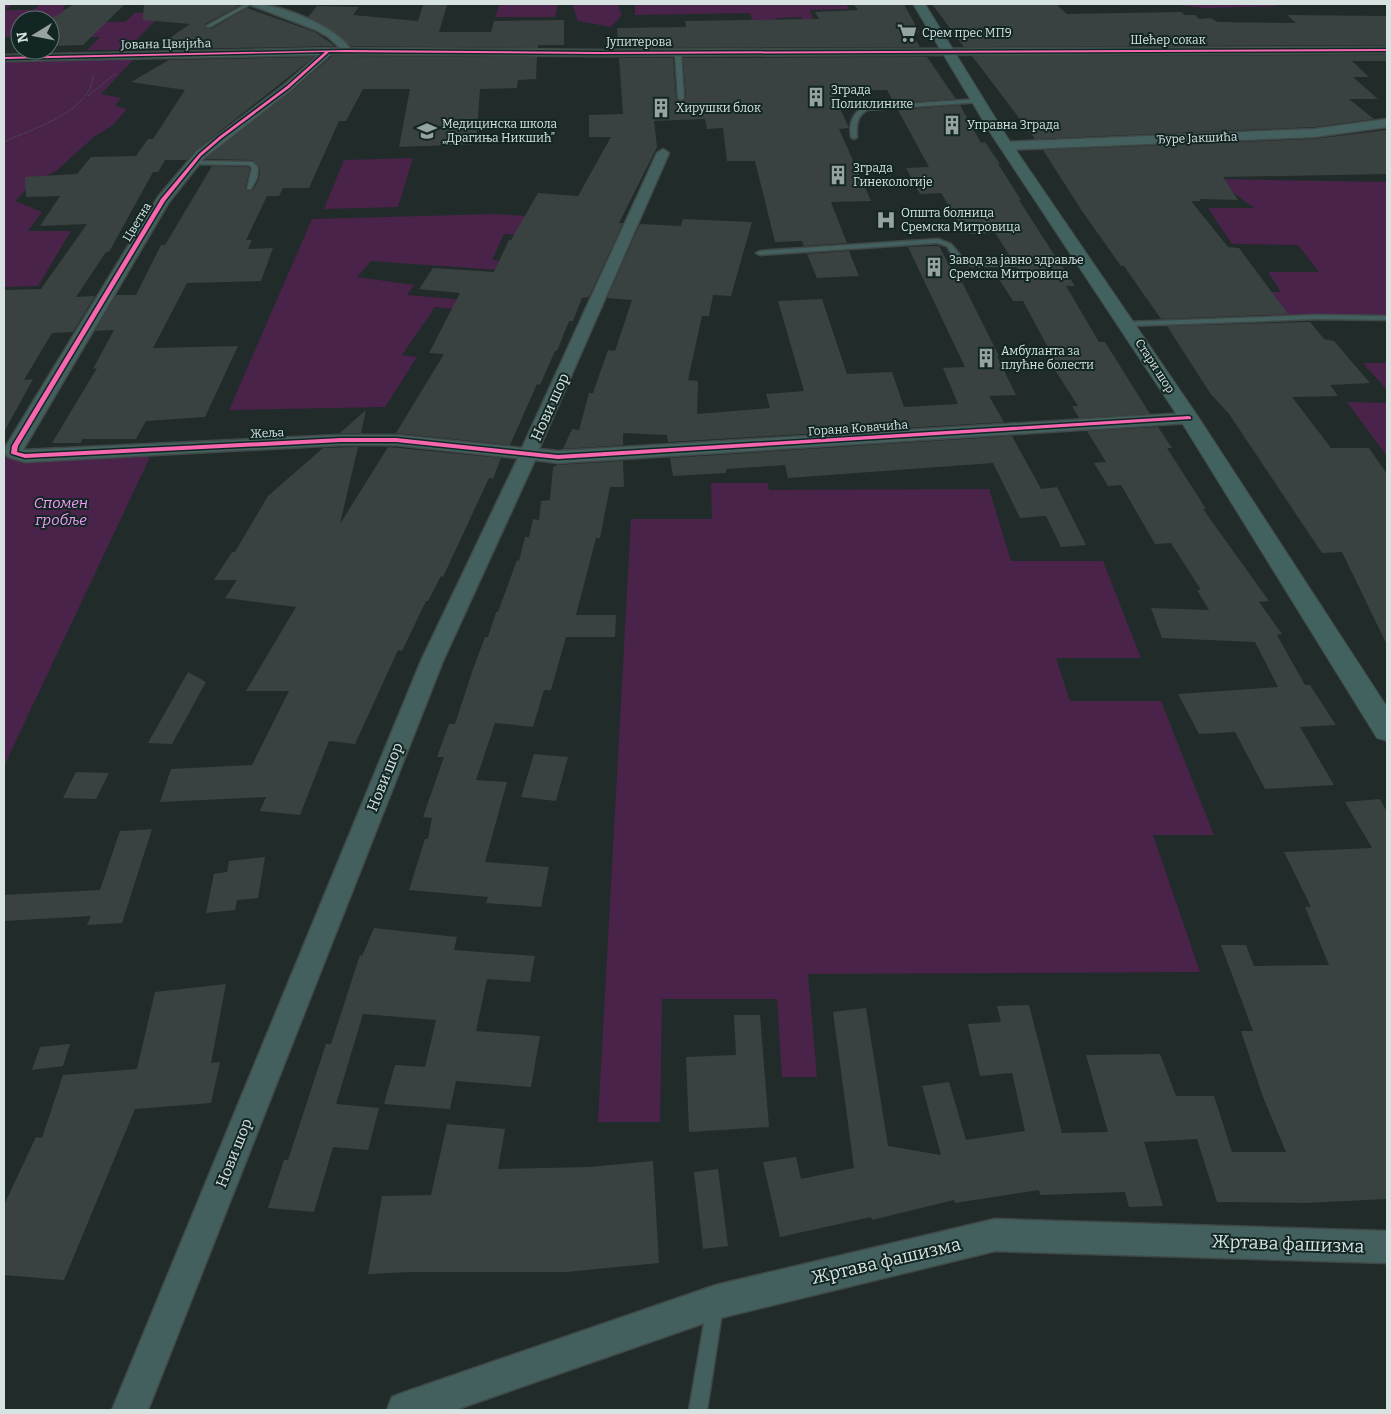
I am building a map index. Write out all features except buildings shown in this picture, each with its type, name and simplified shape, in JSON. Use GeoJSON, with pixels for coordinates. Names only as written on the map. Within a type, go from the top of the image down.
{"type":"FeatureCollection","features":[{"type":"Feature","properties":{"kind":"main road","name":"Стари шор"},"geometry":{"type":"LineString","coordinates":[[919,4],[1006,146],[1189,418],[1387,730]]}},
{"type":"Feature","properties":{"kind":"street"},"geometry":{"type":"LineString","coordinates":[[251,4],[325,32],[340,40],[347,52]]}},
{"type":"Feature","properties":{"kind":"street","name":"Шећер сокак"},"geometry":{"type":"LineString","coordinates":[[950,52],[1387,50]]}},
{"type":"Feature","properties":{"kind":"street","name":"Јупитерова"},"geometry":{"type":"LineString","coordinates":[[328,52],[950,52]]}},
{"type":"Feature","properties":{"kind":"street","name":"Јована Цвијића"},"geometry":{"type":"LineString","coordinates":[[4,58],[328,52]]}},
{"type":"Feature","properties":{"kind":"street","name":"Цветна"},"geometry":{"type":"LineString","coordinates":[[16,446],[164,200],[200,155],[288,87],[328,52]]}},
{"type":"Feature","properties":{"kind":"street","name":"Ђуре Јакшића"},"geometry":{"type":"LineString","coordinates":[[1006,146],[1314,133],[1387,123]]}},
{"type":"Feature","properties":{"kind":"street","name":"Нови шор"},"geometry":{"type":"LineString","coordinates":[[130,1410],[432,661],[528,455],[663,153]]}},
{"type":"Feature","properties":{"kind":"street","name":"Горана Ковачића"},"geometry":{"type":"LineString","coordinates":[[528,455],[558,457],[601,455],[1189,418]]}},
{"type":"Feature","properties":{"kind":"street","name":"Жеља"},"geometry":{"type":"LineString","coordinates":[[16,446],[14,454],[25,456],[340,440],[396,440],[528,455]]}},
{"type":"Feature","properties":{"kind":"street","name":"Жртава фашизма"},"geometry":{"type":"LineString","coordinates":[[404,1410],[716,1302],[995,1235],[1387,1247]]}},
{"type":"Feature","properties":{"kind":"lane"},"geometry":{"type":"LineString","coordinates":[[208,26],[251,4]]}},
{"type":"Feature","properties":{"kind":"lane"},"geometry":{"type":"LineString","coordinates":[[678,53],[681,98]]}},
{"type":"Feature","properties":{"kind":"lane"},"geometry":{"type":"LineString","coordinates":[[854,137],[855,119],[858,112],[866,108],[978,101]]}},
{"type":"Feature","properties":{"kind":"lane"},"geometry":{"type":"LineString","coordinates":[[194,163],[251,163],[255,168],[254,178],[249,188]]}},
{"type":"Feature","properties":{"kind":"lane"},"geometry":{"type":"LineString","coordinates":[[760,253],[938,241],[949,245],[958,258],[973,264],[1084,262]]}},
{"type":"Feature","properties":{"kind":"lane"},"geometry":{"type":"LineString","coordinates":[[1127,324],[1316,317],[1387,318]]}},
{"type":"Feature","properties":{"kind":"lane"},"geometry":{"type":"LineString","coordinates":[[698,1410],[716,1302]]}},
{"type":"Feature","properties":{"kind":"path"},"geometry":{"type":"LineString","coordinates":[[85,99],[94,80],[95,70],[113,56]]}},
{"type":"Feature","properties":{"kind":"path"},"geometry":{"type":"LineString","coordinates":[[4,142],[74,107],[109,80],[135,56]]}},
{"type":"Feature","properties":{"kind":"green space"},"geometry":{"type":"Polygon","coordinates":[[[4,4],[13,4],[5,10],[10,10],[10,37],[4,37],[4,4]]]}},
{"type":"Feature","properties":{"kind":"green space"},"geometry":{"type":"Polygon","coordinates":[[[41,4],[66,4],[62,9],[87,9],[98,22],[125,22],[135,13],[163,13],[126,50],[87,50],[100,37],[60,37],[60,10],[33,10],[41,4]]]}},
{"type":"Feature","properties":{"kind":"green space"},"geometry":{"type":"Polygon","coordinates":[[[500,4],[558,4],[555,17],[495,17],[500,4]]]}},
{"type":"Feature","properties":{"kind":"green space"},"geometry":{"type":"Polygon","coordinates":[[[572,4],[617,4],[622,15],[611,27],[578,21],[572,4]]]}},
{"type":"Feature","properties":{"kind":"green space"},"geometry":{"type":"Polygon","coordinates":[[[635,4],[846,4],[849,9],[810,10],[814,22],[803,22],[801,17],[775,18],[776,23],[753,23],[750,13],[635,15],[635,4]]]}},
{"type":"Feature","properties":{"kind":"green space"},"geometry":{"type":"Polygon","coordinates":[[[1169,4],[1275,4],[1277,6],[1206,8],[1169,4]]]}},
{"type":"Feature","properties":{"kind":"green space"},"geometry":{"type":"Polygon","coordinates":[[[134,59],[101,94],[121,98],[115,106],[127,109],[113,125],[95,136],[57,170],[30,185],[15,201],[42,212],[28,231],[71,231],[38,286],[4,287],[4,61],[134,59]]]}},
{"type":"Feature","properties":{"kind":"green space"},"geometry":{"type":"Polygon","coordinates":[[[413,158],[398,207],[324,209],[344,160],[413,158]]]}},
{"type":"Feature","properties":{"kind":"green space"},"geometry":{"type":"Polygon","coordinates":[[[1215,179],[1387,182],[1387,316],[1266,315],[1252,292],[1281,292],[1268,272],[1319,272],[1298,245],[1232,244],[1208,208],[1254,208],[1215,179]]]}},
{"type":"Feature","properties":{"kind":"green space"},"geometry":{"type":"Polygon","coordinates":[[[495,214],[543,217],[532,235],[504,234],[492,260],[532,264],[528,272],[371,261],[357,277],[414,285],[407,295],[487,302],[482,311],[435,307],[402,355],[417,357],[385,407],[229,410],[312,219],[495,214]]]}},
{"type":"Feature","properties":{"kind":"green space"},"geometry":{"type":"Polygon","coordinates":[[[1363,363],[1387,363],[1387,390],[1363,363]]]}},
{"type":"Feature","properties":{"kind":"green space"},"geometry":{"type":"Polygon","coordinates":[[[1347,402],[1387,403],[1387,456],[1347,402]]]}},
{"type":"Feature","properties":{"kind":"green space","name":"Спомен гробље"},"geometry":{"type":"Polygon","coordinates":[[[4,451],[150,457],[4,766],[4,451]]]}},
{"type":"Feature","properties":{"kind":"green space"},"geometry":{"type":"Polygon","coordinates":[[[711,483],[768,483],[769,490],[989,489],[1011,561],[1103,561],[1141,658],[1056,658],[1070,701],[1161,701],[1214,835],[1153,835],[1200,972],[808,974],[817,1077],[782,1077],[777,999],[662,999],[660,1122],[598,1122],[631,519],[712,519],[711,483]]]}},
{"type":"Feature","properties":{"kind":"cycle path"},"geometry":{"type":"LineString","coordinates":[[4,58],[347,51],[598,53],[1387,50]]}},
{"type":"Feature","properties":{"kind":"cycle path"},"geometry":{"type":"LineString","coordinates":[[328,52],[288,87],[200,155],[163,200],[15,446],[14,453],[25,456],[341,440],[396,440],[558,457],[1189,418]]}},
{"type":"Feature","properties":{"kind":"place","name":"Срем прес МП9"},"geometry":{"type":"Point","coordinates":[907,33]}},
{"type":"Feature","properties":{"kind":"place","name":"Зграда Поликлинике"},"geometry":{"type":"Point","coordinates":[816,97]}},
{"type":"Feature","properties":{"kind":"place","name":"Хирушки блок"},"geometry":{"type":"Point","coordinates":[661,108]}},
{"type":"Feature","properties":{"kind":"place","name":"Управна Зграда"},"geometry":{"type":"Point","coordinates":[952,125]}},
{"type":"Feature","properties":{"kind":"place","name":"Медицинска школа „Драгиња Никшић”"},"geometry":{"type":"Point","coordinates":[427,131]}},
{"type":"Feature","properties":{"kind":"place","name":"Зграда Гинекологије"},"geometry":{"type":"Point","coordinates":[838,175]}},
{"type":"Feature","properties":{"kind":"place","name":"Општа болница Сремска Митровица"},"geometry":{"type":"Point","coordinates":[886,220]}},
{"type":"Feature","properties":{"kind":"place","name":"Завод за јавно здравље Сремска Митровица"},"geometry":{"type":"Point","coordinates":[934,267]}},
{"type":"Feature","properties":{"kind":"place","name":"Амбуланта за плућне болести"},"geometry":{"type":"Point","coordinates":[986,358]}}]}
